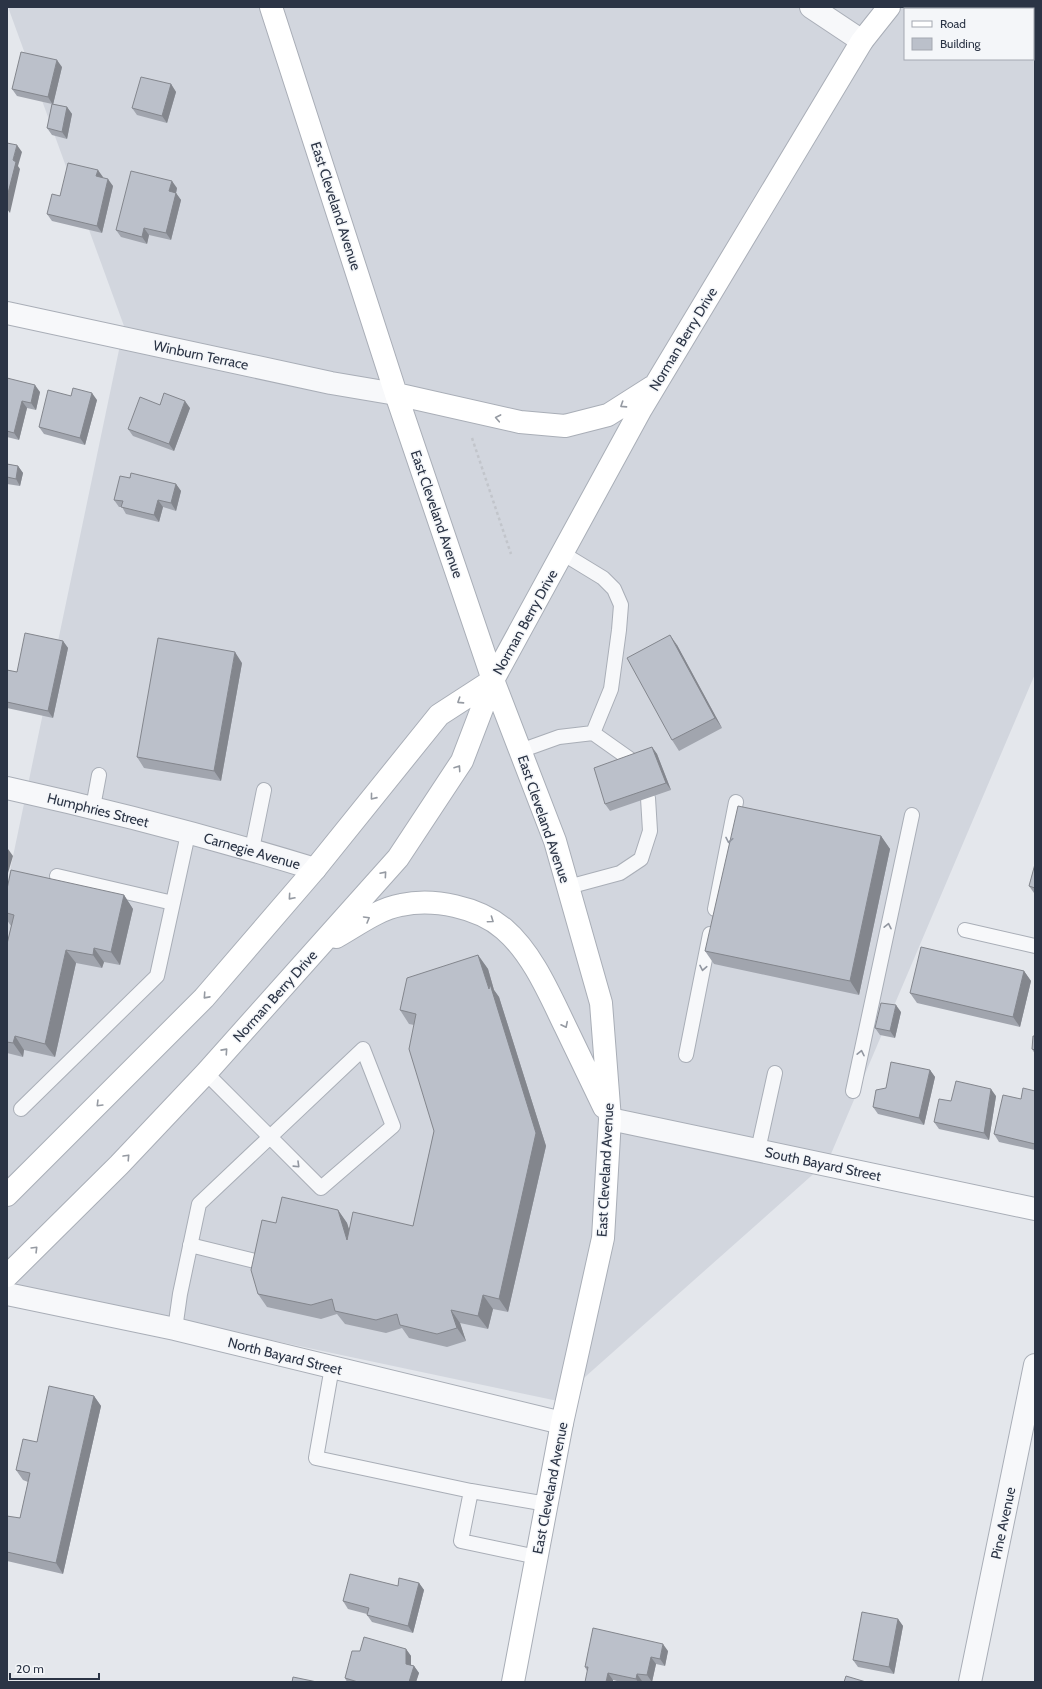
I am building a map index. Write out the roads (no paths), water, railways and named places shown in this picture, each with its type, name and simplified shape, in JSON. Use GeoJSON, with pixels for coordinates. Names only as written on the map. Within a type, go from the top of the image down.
{"type":"FeatureCollection","features":[{"type":"Feature","properties":{"kind":"main road","name":"East Cleveland Avenue"},"geometry":{"type":"LineString","coordinates":[[271,7],[396,394],[493,680],[555,841],[601,1003],[610,1119],[602,1238],[562,1423],[513,1682]]}},
{"type":"Feature","properties":{"kind":"main road","name":"Norman Berry Drive"},"geometry":{"type":"LineString","coordinates":[[7,1276],[119,1165],[206,1072],[321,946],[398,858],[462,761],[493,680],[656,384],[862,42],[889,7]]}},
{"type":"Feature","properties":{"kind":"main road"},"geometry":{"type":"LineString","coordinates":[[396,394],[520,422],[565,426],[608,416],[656,384]]}},
{"type":"Feature","properties":{"kind":"main road","name":"Norman Berry Drive"},"geometry":{"type":"LineString","coordinates":[[7,1195],[204,998],[315,869],[439,715],[493,680]]}},
{"type":"Feature","properties":{"kind":"main road"},"geometry":{"type":"LineString","coordinates":[[321,946],[380,912],[400,905],[430,903],[464,909],[485,916],[504,929],[528,957],[543,980],[610,1119]]}},
{"type":"Feature","properties":{"kind":"street"},"geometry":{"type":"LineString","coordinates":[[811,7],[862,42]]}},
{"type":"Feature","properties":{"kind":"street","name":"Winburn Terrace"},"geometry":{"type":"LineString","coordinates":[[7,313],[331,383],[396,394]]}},
{"type":"Feature","properties":{"kind":"street","name":"Humphries Street"},"geometry":{"type":"LineString","coordinates":[[7,788],[93,807],[188,834]]}},
{"type":"Feature","properties":{"kind":"street","name":"Carnegie Avenue"},"geometry":{"type":"LineString","coordinates":[[188,834],[252,849],[315,869]]}},
{"type":"Feature","properties":{"kind":"street","name":"South Bayard Street"},"geometry":{"type":"LineString","coordinates":[[610,1119],[1035,1209]]}},
{"type":"Feature","properties":{"kind":"street","name":"North Bayard Street"},"geometry":{"type":"LineString","coordinates":[[7,1294],[176,1329],[562,1423]]}},
{"type":"Feature","properties":{"kind":"street","name":"Pine Avenue"},"geometry":{"type":"LineString","coordinates":[[970,1682],[1035,1365]]}},
{"type":"Feature","properties":{"kind":"lane"},"geometry":{"type":"LineString","coordinates":[[562,553],[603,578],[614,589],[621,604],[611,689],[593,732]]}},
{"type":"Feature","properties":{"kind":"lane"},"geometry":{"type":"LineString","coordinates":[[520,751],[559,737],[593,732],[634,762]]}},
{"type":"Feature","properties":{"kind":"lane"},"geometry":{"type":"LineString","coordinates":[[93,807],[100,775]]}},
{"type":"Feature","properties":{"kind":"lane"},"geometry":{"type":"LineString","coordinates":[[252,849],[264,790]]}},
{"type":"Feature","properties":{"kind":"lane"},"geometry":{"type":"LineString","coordinates":[[568,887],[620,872],[641,858],[650,831],[648,798]]}},
{"type":"Feature","properties":{"kind":"lane"},"geometry":{"type":"LineString","coordinates":[[686,1055],[736,802]]}},
{"type":"Feature","properties":{"kind":"lane"},"geometry":{"type":"LineString","coordinates":[[852,1091],[912,815]]}},
{"type":"Feature","properties":{"kind":"lane"},"geometry":{"type":"LineString","coordinates":[[20,1109],[157,976],[188,834]]}},
{"type":"Feature","properties":{"kind":"lane"},"geometry":{"type":"LineString","coordinates":[[57,876],[173,903]]}},
{"type":"Feature","properties":{"kind":"lane"},"geometry":{"type":"LineString","coordinates":[[965,930],[1035,946]]}},
{"type":"Feature","properties":{"kind":"lane"},"geometry":{"type":"LineString","coordinates":[[176,1329],[180,1294],[199,1204],[269,1138],[363,1049],[393,1126],[321,1188],[269,1138],[206,1072]]}},
{"type":"Feature","properties":{"kind":"lane"},"geometry":{"type":"LineString","coordinates":[[758,1150],[775,1073]]}},
{"type":"Feature","properties":{"kind":"lane"},"geometry":{"type":"LineString","coordinates":[[190,1245],[259,1262]]}},
{"type":"Feature","properties":{"kind":"lane"},"geometry":{"type":"LineString","coordinates":[[332,1367],[316,1458],[471,1491],[547,1504]]}},
{"type":"Feature","properties":{"kind":"lane"},"geometry":{"type":"LineString","coordinates":[[471,1491],[461,1541],[537,1557]]}}]}
